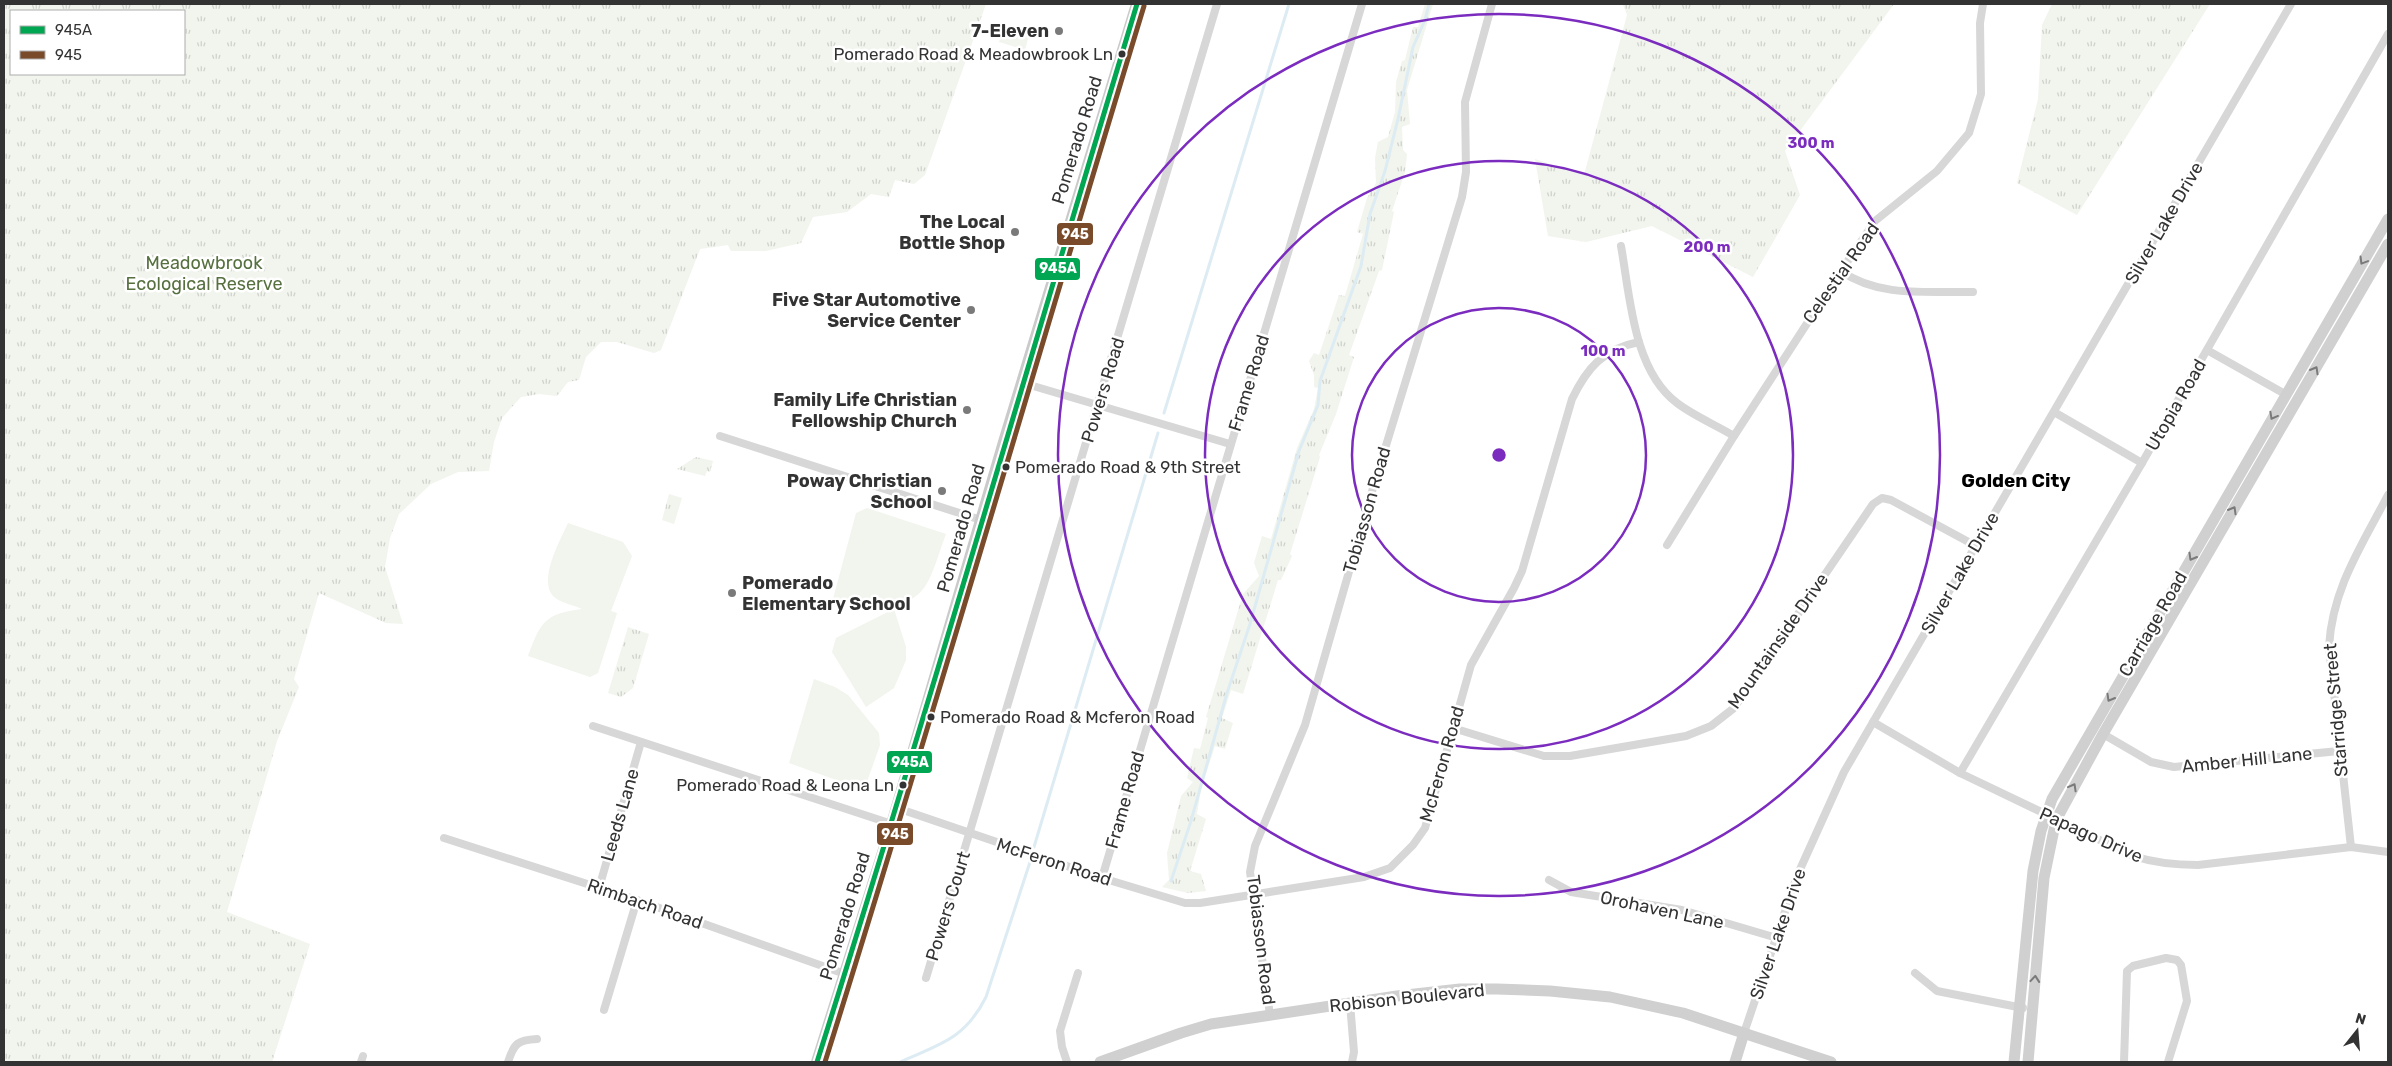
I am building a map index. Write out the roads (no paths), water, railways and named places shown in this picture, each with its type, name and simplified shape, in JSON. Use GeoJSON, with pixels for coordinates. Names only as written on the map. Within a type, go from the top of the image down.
{"type":"FeatureCollection","features":[{"type":"Feature","properties":{"kind":"main road","name":"Pomerado Road"},"geometry":{"type":"LineString","coordinates":[[817,1062],[897,808],[1137,4]]}},
{"type":"Feature","properties":{"kind":"street","name":"Powers Road"},"geometry":{"type":"LineString","coordinates":[[970,834],[1217,4]]}},
{"type":"Feature","properties":{"kind":"street","name":"Frame Road"},"geometry":{"type":"LineString","coordinates":[[1102,878],[1362,4]]}},
{"type":"Feature","properties":{"kind":"street","name":"Tobiasson Road"},"geometry":{"type":"LineString","coordinates":[[1270,1015],[1250,872],[1255,846],[1305,725],[1373,488],[1462,197],[1466,172],[1465,102],[1492,4]]}},
{"type":"Feature","properties":{"kind":"street","name":"Celestial Road"},"geometry":{"type":"LineString","coordinates":[[1667,545],[1734,436],[1875,221],[1937,171],[1969,133],[1981,94],[1980,23],[1983,4]]}},
{"type":"Feature","properties":{"kind":"street","name":"Silver Lake Drive"},"geometry":{"type":"LineString","coordinates":[[1744,1033],[1797,876],[1844,772],[2291,4]]}},
{"type":"Feature","properties":{"kind":"street","name":"Utopia Road"},"geometry":{"type":"LineString","coordinates":[[1960,773],[2142,463],[2388,34]]}},
{"type":"Feature","properties":{"kind":"street","name":"Carriage Road"},"geometry":{"type":"LineString","coordinates":[[2028,1062],[2044,878],[2056,820],[2098,731],[2203,539],[2285,394],[2388,219]]}},
{"type":"Feature","properties":{"kind":"street","name":"Carriage Road"},"geometry":{"type":"LineString","coordinates":[[2014,1062],[2033,870],[2045,814],[2052,799],[2098,731],[2213,546],[2388,244]]}},
{"type":"Feature","properties":{"kind":"street"},"geometry":{"type":"LineString","coordinates":[[1621,246],[1639,342],[1643,356],[1656,380],[1676,403],[1734,436]]}},
{"type":"Feature","properties":{"kind":"street"},"geometry":{"type":"LineString","coordinates":[[1841,271],[1851,278],[1878,288],[1899,291],[1974,292]]}},
{"type":"Feature","properties":{"kind":"street","name":"McFeron Road"},"geometry":{"type":"LineString","coordinates":[[897,808],[1102,878],[1185,903],[1200,903],[1364,877],[1390,868],[1413,845],[1425,828],[1475,655],[1522,571],[1572,399],[1581,381],[1599,359],[1622,346],[1639,342]]}},
{"type":"Feature","properties":{"kind":"street"},"geometry":{"type":"LineString","coordinates":[[2207,350],[2297,401]]}},
{"type":"Feature","properties":{"kind":"street"},"geometry":{"type":"LineString","coordinates":[[1023,383],[1230,444]]}},
{"type":"Feature","properties":{"kind":"street"},"geometry":{"type":"LineString","coordinates":[[2054,412],[2142,463]]}},
{"type":"Feature","properties":{"kind":"street"},"geometry":{"type":"LineString","coordinates":[[720,436],[982,520]]}},
{"type":"Feature","properties":{"kind":"street","name":"Starridge Street"},"geometry":{"type":"LineString","coordinates":[[2351,847],[2329,647],[2330,625],[2341,584],[2388,496]]}},
{"type":"Feature","properties":{"kind":"street","name":"Mountainside Drive"},"geometry":{"type":"LineString","coordinates":[[1453,728],[1544,756],[1570,756],[1686,736],[1711,726],[1734,708],[1872,504],[1882,498],[1891,500],[1976,546]]}},
{"type":"Feature","properties":{"kind":"street"},"geometry":{"type":"LineString","coordinates":[[2203,539],[2213,546]]}},
{"type":"Feature","properties":{"kind":"street","name":"Papago Drive"},"geometry":{"type":"LineString","coordinates":[[1873,722],[1960,773],[2133,856],[2174,866],[2198,865],[2351,847],[2388,852]]}},
{"type":"Feature","properties":{"kind":"street"},"geometry":{"type":"LineString","coordinates":[[593,726],[892,824]]}},
{"type":"Feature","properties":{"kind":"street","name":"Amber Hill Lane"},"geometry":{"type":"LineString","coordinates":[[2098,731],[2151,762],[2174,767],[2340,751]]}},
{"type":"Feature","properties":{"kind":"street","name":"Leeds Lane"},"geometry":{"type":"LineString","coordinates":[[599,888],[641,742]]}},
{"type":"Feature","properties":{"kind":"street","name":"Powers Court"},"geometry":{"type":"LineString","coordinates":[[926,978],[970,834]]}},
{"type":"Feature","properties":{"kind":"street","name":"Rimbach Road"},"geometry":{"type":"LineString","coordinates":[[444,838],[637,900],[845,974]]}},
{"type":"Feature","properties":{"kind":"street","name":"Orohaven Lane"},"geometry":{"type":"LineString","coordinates":[[1549,880],[1571,892],[1682,910],[1777,938]]}},
{"type":"Feature","properties":{"kind":"street"},"geometry":{"type":"LineString","coordinates":[[604,1010],[637,900]]}},
{"type":"Feature","properties":{"kind":"street"},"geometry":{"type":"LineString","coordinates":[[2124,1062],[2127,971],[2133,966],[2170,957],[2177,960],[2181,965],[2188,1001],[2168,1062]]}},
{"type":"Feature","properties":{"kind":"street"},"geometry":{"type":"LineString","coordinates":[[1067,1062],[1060,1032],[1078,972]]}},
{"type":"Feature","properties":{"kind":"street"},"geometry":{"type":"LineString","coordinates":[[1915,973],[1937,991],[2032,1010]]}},
{"type":"Feature","properties":{"kind":"street","name":"Robison Boulevard"},"geometry":{"type":"LineString","coordinates":[[1100,1062],[1180,1032],[1211,1024],[1460,989],[1550,991],[1610,997],[1683,1013],[1831,1062]]}},
{"type":"Feature","properties":{"kind":"street"},"geometry":{"type":"LineString","coordinates":[[1350,1003],[1354,1052],[1352,1062]]}},
{"type":"Feature","properties":{"kind":"street"},"geometry":{"type":"LineString","coordinates":[[1735,1062],[1744,1033]]}},
{"type":"Feature","properties":{"kind":"street"},"geometry":{"type":"LineString","coordinates":[[508,1062],[512,1049],[522,1040],[537,1039]]}},
{"type":"Feature","properties":{"kind":"waterway"},"geometry":{"type":"LineString","coordinates":[[1164,413],[1289,4]]}},
{"type":"Feature","properties":{"kind":"waterway"},"geometry":{"type":"LineString","coordinates":[[1171,881],[1191,821],[1227,693],[1250,624],[1299,451],[1318,405],[1320,381],[1361,266],[1370,214],[1385,171],[1413,47],[1425,20],[1429,4]]}},
{"type":"Feature","properties":{"kind":"waterway"},"geometry":{"type":"LineString","coordinates":[[1034,847],[1158,433]]}},
{"type":"Feature","properties":{"kind":"waterway"},"geometry":{"type":"LineString","coordinates":[[900,1062],[950,1039],[978,1011],[986,997],[1030,862]]}},
{"type":"Feature","properties":{"kind":"place","name":"7-Eleven"},"geometry":{"type":"Point","coordinates":[1059,31]}},
{"type":"Feature","properties":{"kind":"place","name":"Pomerado Road & Meadowbrook Ln"},"geometry":{"type":"Point","coordinates":[1122,54]}},
{"type":"Feature","properties":{"kind":"place","name":"The Local Bottle Shop"},"geometry":{"type":"Point","coordinates":[1015,232]}},
{"type":"Feature","properties":{"kind":"place","name":"Five Star Automotive Service Center"},"geometry":{"type":"Point","coordinates":[971,310]}},
{"type":"Feature","properties":{"kind":"place","name":"Family Life Christian Fellowship Church"},"geometry":{"type":"Point","coordinates":[967,410]}},
{"type":"Feature","properties":{"kind":"place","name":"Pomerado Road & 9th Street"},"geometry":{"type":"Point","coordinates":[1006,467]}},
{"type":"Feature","properties":{"kind":"place","name":"Poway Christian School"},"geometry":{"type":"Point","coordinates":[942,491]}},
{"type":"Feature","properties":{"kind":"place","name":"Pomerado Elementary School"},"geometry":{"type":"Point","coordinates":[732,593]}},
{"type":"Feature","properties":{"kind":"place","name":"Pomerado Road & Mcferon Road"},"geometry":{"type":"Point","coordinates":[931,717]}},
{"type":"Feature","properties":{"kind":"place","name":"Pomerado Road & Leona Ln"},"geometry":{"type":"Point","coordinates":[903,785]}},
{"type":"Feature","properties":{"kind":"district","name":"Golden City"},"geometry":{"type":"Point","coordinates":[2016,480]}},
{"type":"Feature","properties":{"kind":"park label","name":"Meadowbrook Ecological Reserve"},"geometry":{"type":"Point","coordinates":[204,273]}}]}
